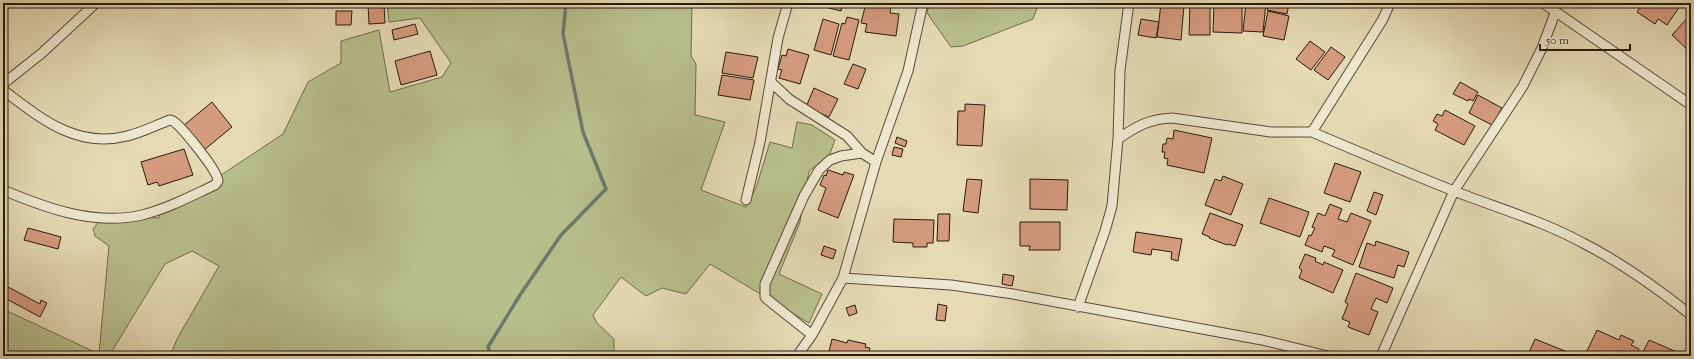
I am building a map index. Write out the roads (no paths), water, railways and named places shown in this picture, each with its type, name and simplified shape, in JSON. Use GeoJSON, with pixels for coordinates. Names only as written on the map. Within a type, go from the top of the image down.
{"type":"FeatureCollection","features":[{"type":"Feature","properties":{"kind":"street"},"geometry":{"type":"LineString","coordinates":[[746,200],[760,142],[778,38],[788,3]]}},
{"type":"Feature","properties":{"kind":"street"},"geometry":{"type":"LineString","coordinates":[[797,356],[812,335],[843,278],[876,162],[908,71],[923,3]]}},
{"type":"Feature","properties":{"kind":"street"},"geometry":{"type":"LineString","coordinates":[[1078,307],[1105,231],[1112,206],[1118,139],[1120,70],[1129,3]]}},
{"type":"Feature","properties":{"kind":"street"},"geometry":{"type":"LineString","coordinates":[[1312,132],[1383,19],[1390,3]]}},
{"type":"Feature","properties":{"kind":"street"},"geometry":{"type":"LineString","coordinates":[[1542,3],[1691,105]]}},
{"type":"Feature","properties":{"kind":"street"},"geometry":{"type":"LineString","coordinates":[[3,84],[42,53],[92,4]]}},
{"type":"Feature","properties":{"kind":"street"},"geometry":{"type":"LineString","coordinates":[[1381,356],[1454,191],[1523,86],[1542,48],[1555,13]]}},
{"type":"Feature","properties":{"kind":"street"},"geometry":{"type":"LineString","coordinates":[[771,82],[789,99],[847,136],[862,153],[876,162]]}},
{"type":"Feature","properties":{"kind":"street"},"geometry":{"type":"LineString","coordinates":[[3,90],[53,126],[68,132],[94,138],[108,139],[128,136],[170,120],[173,121],[210,165],[218,176],[218,181],[215,185],[173,204],[141,215],[115,218],[83,216],[35,203],[3,190]]}},
{"type":"Feature","properties":{"kind":"street"},"geometry":{"type":"LineString","coordinates":[[1676,94],[1691,95]]}},
{"type":"Feature","properties":{"kind":"street"},"geometry":{"type":"LineString","coordinates":[[1118,139],[1139,125],[1157,119],[1172,118],[1271,132],[1312,132],[1454,191],[1545,225],[1582,242],[1629,269],[1691,315]]}},
{"type":"Feature","properties":{"kind":"street"},"geometry":{"type":"LineString","coordinates":[[812,335],[765,297],[765,284],[804,196],[819,170],[830,160],[835,158],[862,153]]}},
{"type":"Feature","properties":{"kind":"street"},"geometry":{"type":"LineString","coordinates":[[843,278],[951,285],[1013,294],[1262,340],[1328,356]]}},
{"type":"Feature","properties":{"kind":"waterway"},"geometry":{"type":"LineString","coordinates":[[491,356],[488,347],[520,295],[561,235],[606,189],[583,132],[563,34],[566,3]]}}]}
